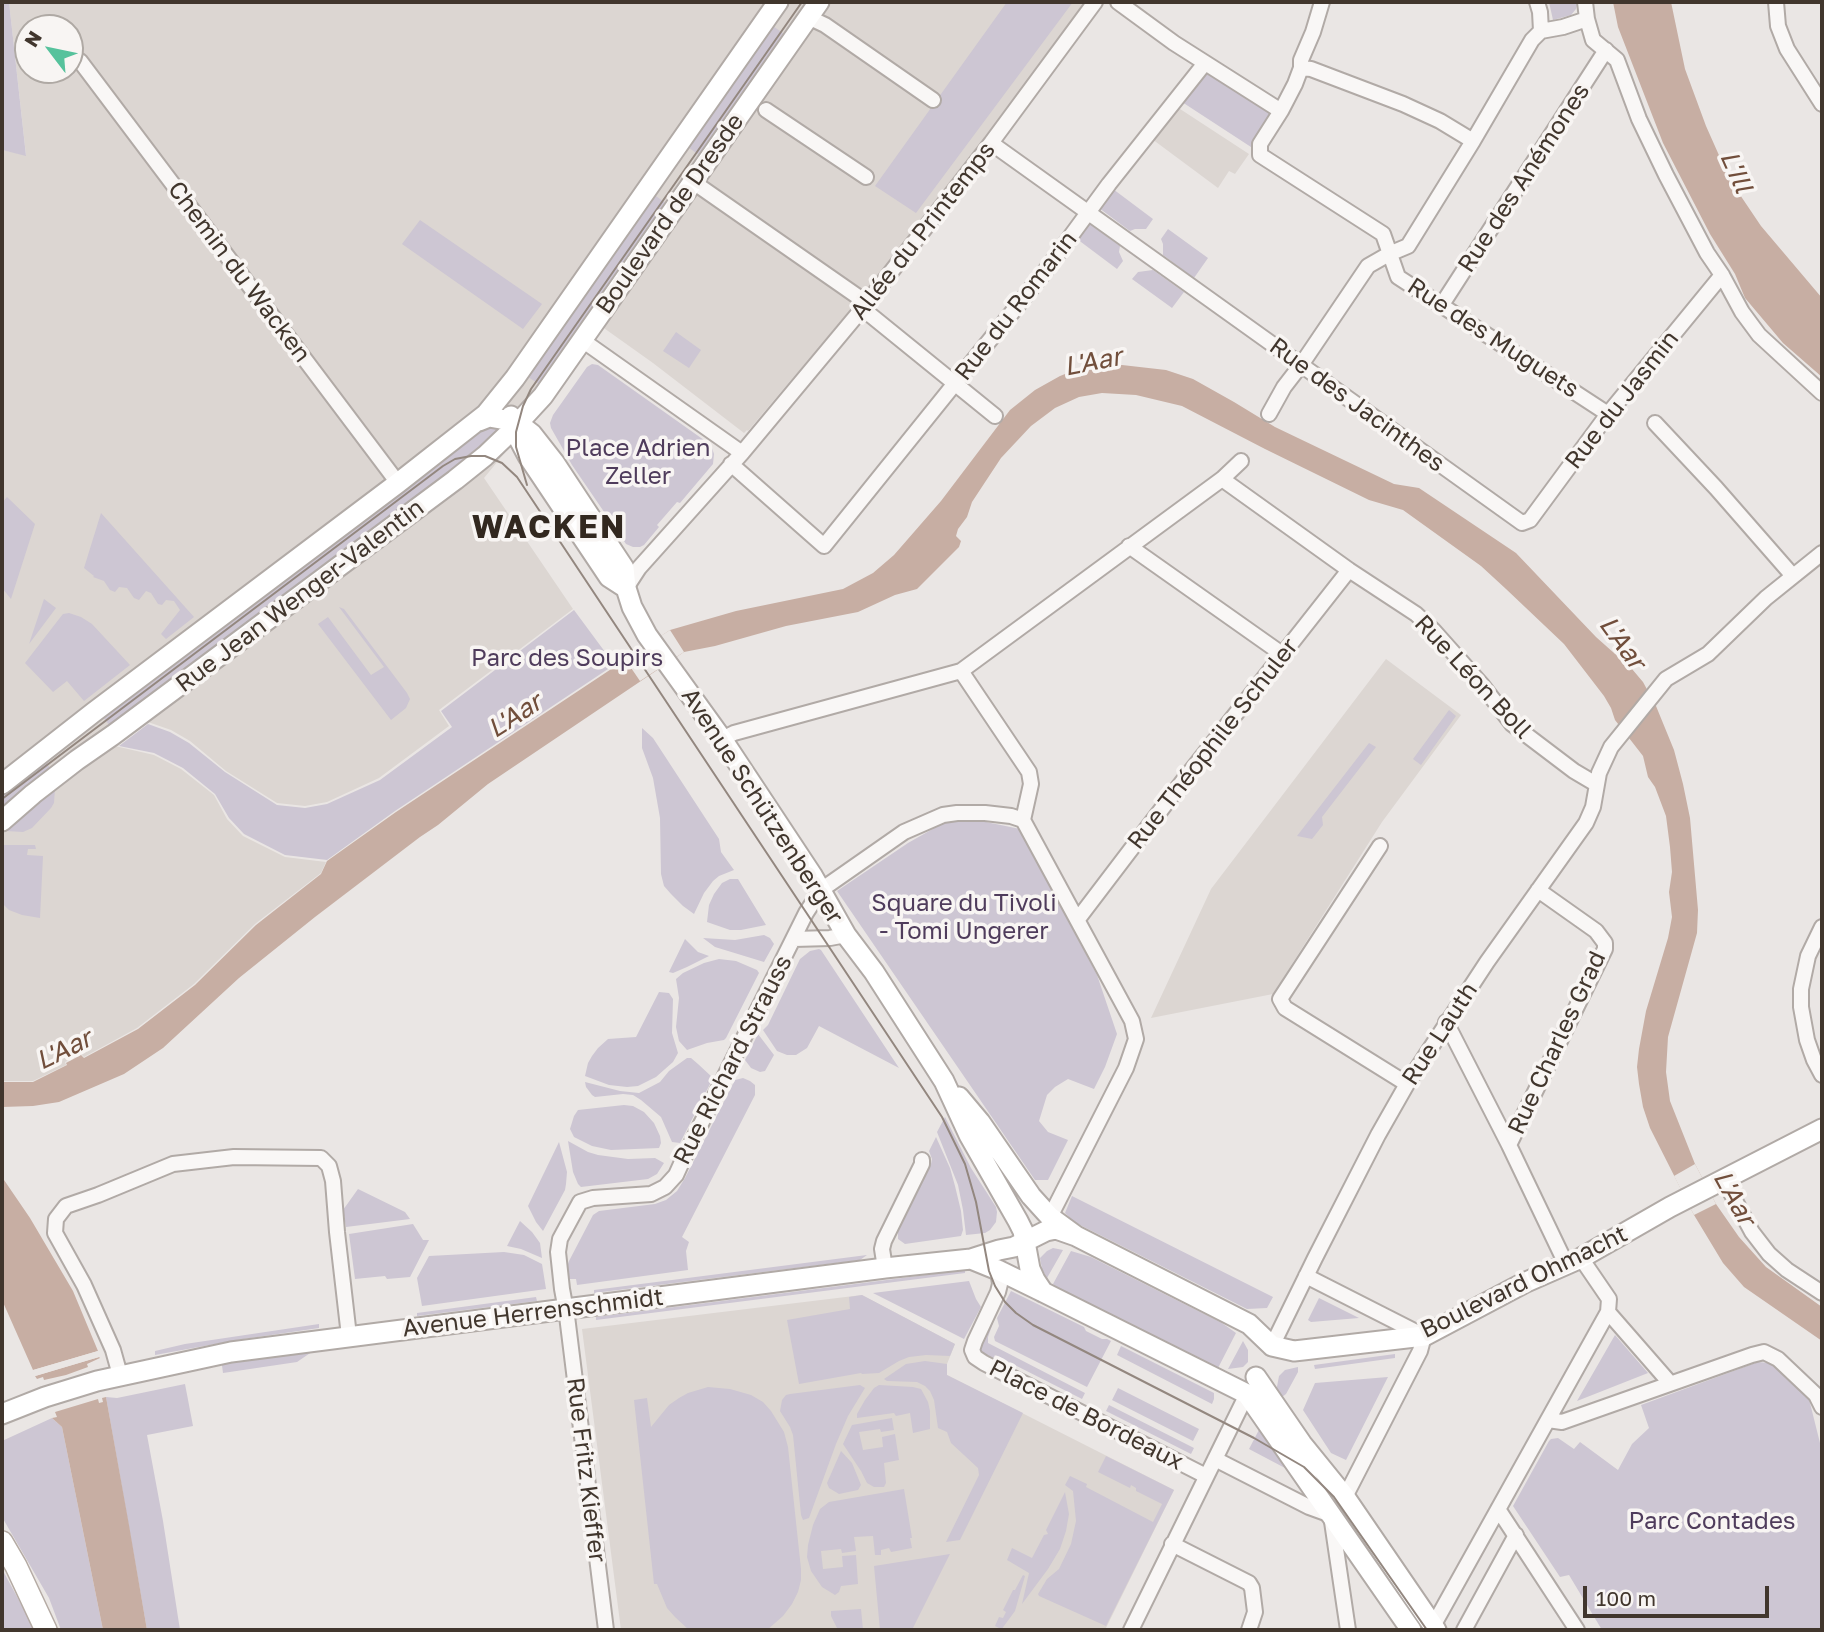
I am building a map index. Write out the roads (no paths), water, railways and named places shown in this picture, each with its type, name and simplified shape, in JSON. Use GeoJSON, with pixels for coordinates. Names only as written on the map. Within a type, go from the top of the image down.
{"type":"FeatureCollection","features":[{"type":"Feature","properties":{"kind":"main road","name":"Boulevard de Dresde"},"geometry":{"type":"LineString","coordinates":[[478,421],[515,377],[778,2]]}},
{"type":"Feature","properties":{"kind":"main road"},"geometry":{"type":"LineString","coordinates":[[787,2],[813,9]]}},
{"type":"Feature","properties":{"kind":"main road","name":"Boulevard de Dresde"},"geometry":{"type":"LineString","coordinates":[[515,425],[542,396],[813,9]]}},
{"type":"Feature","properties":{"kind":"main road"},"geometry":{"type":"LineString","coordinates":[[663,166],[690,185]]}},
{"type":"Feature","properties":{"kind":"main road"},"geometry":{"type":"LineString","coordinates":[[515,377],[509,394],[510,408],[528,456],[609,577],[626,588]]}},
{"type":"Feature","properties":{"kind":"main road"},"geometry":{"type":"LineString","coordinates":[[542,396],[537,407],[536,421],[554,463]]}},
{"type":"Feature","properties":{"kind":"main road"},"geometry":{"type":"LineString","coordinates":[[478,421],[489,417],[515,425],[532,434],[624,568],[626,588]]}},
{"type":"Feature","properties":{"kind":"main road","name":"Rue Jean Wenger-Valentin"},"geometry":{"type":"LineString","coordinates":[[2,784],[478,421]]}},
{"type":"Feature","properties":{"kind":"main road","name":"Rue Jean Wenger-Valentin"},"geometry":{"type":"LineString","coordinates":[[2,821],[77,760],[113,736],[455,480],[490,451],[515,425]]}},
{"type":"Feature","properties":{"kind":"main road"},"geometry":{"type":"LineString","coordinates":[[490,451],[509,446],[528,456]]}},
{"type":"Feature","properties":{"kind":"main road","name":"Avenue Schützenberger"},"geometry":{"type":"LineString","coordinates":[[626,588],[632,607],[647,635],[722,739],[821,890],[846,935],[874,972],[944,1081],[969,1135],[1018,1220],[1025,1241]]}},
{"type":"Feature","properties":{"kind":"main road"},"geometry":{"type":"LineString","coordinates":[[76,725],[77,760]]}},
{"type":"Feature","properties":{"kind":"main road"},"geometry":{"type":"LineString","coordinates":[[59,739],[77,760]]}},
{"type":"Feature","properties":{"kind":"main road","name":"Avenue Schützenberger"},"geometry":{"type":"LineString","coordinates":[[944,1081],[980,1122],[1027,1191],[1051,1217]]}},
{"type":"Feature","properties":{"kind":"main road","name":"Boulevard Ohmacht"},"geometry":{"type":"LineString","coordinates":[[1272,1346],[1303,1350],[1424,1336],[1524,1283],[1573,1261],[1822,1129]]}},
{"type":"Feature","properties":{"kind":"main road"},"geometry":{"type":"LineString","coordinates":[[1051,1217],[1076,1236]]}},
{"type":"Feature","properties":{"kind":"main road"},"geometry":{"type":"LineString","coordinates":[[1251,1385],[1272,1346],[1249,1324],[1076,1236],[1056,1229],[1037,1234],[1025,1241],[1030,1269],[1043,1292],[1251,1385],[1284,1420],[1345,1497],[1435,1628]]}},
{"type":"Feature","properties":{"kind":"main road","name":"Avenue Herrenschmidt"},"geometry":{"type":"LineString","coordinates":[[2,1414],[97,1381],[231,1352],[971,1259],[1014,1247],[1025,1241]]}},
{"type":"Feature","properties":{"kind":"main road","name":"Avenue Herrenschmidt"},"geometry":{"type":"LineString","coordinates":[[971,1259],[1043,1292]]}},
{"type":"Feature","properties":{"kind":"main road"},"geometry":{"type":"LineString","coordinates":[[1251,1385],[1331,1515],[1411,1630]]}},
{"type":"Feature","properties":{"kind":"main road"},"geometry":{"type":"LineString","coordinates":[[2,1542],[46,1630]]}},
{"type":"Feature","properties":{"kind":"street","name":"Allée du Printemps"},"geometry":{"type":"LineString","coordinates":[[741,453],[865,306],[991,143],[1095,2]]}},
{"type":"Feature","properties":{"kind":"street"},"geometry":{"type":"LineString","coordinates":[[1118,2],[1174,43],[1281,111],[1301,68],[1301,60],[1322,2]]}},
{"type":"Feature","properties":{"kind":"street"},"geometry":{"type":"LineString","coordinates":[[1537,2],[1541,31]]}},
{"type":"Feature","properties":{"kind":"street"},"geometry":{"type":"LineString","coordinates":[[1585,2],[1593,40],[1617,60],[1639,119],[1666,175],[1742,312],[1759,335],[1822,393]]}},
{"type":"Feature","properties":{"kind":"street"},"geometry":{"type":"LineString","coordinates":[[1776,2],[1779,26],[1787,49],[1822,104]]}},
{"type":"Feature","properties":{"kind":"street"},"geometry":{"type":"LineString","coordinates":[[813,9],[825,26],[933,100]]}},
{"type":"Feature","properties":{"kind":"street"},"geometry":{"type":"LineString","coordinates":[[1269,414],[1284,387],[1368,266],[1408,246],[1532,40],[1541,31],[1587,19]]}},
{"type":"Feature","properties":{"kind":"street","name":"Rue des Anémones"},"geometry":{"type":"LineString","coordinates":[[1441,306],[1606,50]]}},
{"type":"Feature","properties":{"kind":"street","name":"Rue du Romarin"},"geometry":{"type":"LineString","coordinates":[[731,464],[824,546],[1043,274],[1109,184],[1205,63]]}},
{"type":"Feature","properties":{"kind":"street","name":"Chemin du Wacken"},"geometry":{"type":"LineString","coordinates":[[84,66],[398,482]]}},
{"type":"Feature","properties":{"kind":"street"},"geometry":{"type":"LineString","coordinates":[[1301,68],[1311,69],[1403,104],[1440,121],[1473,141]]}},
{"type":"Feature","properties":{"kind":"street"},"geometry":{"type":"LineString","coordinates":[[766,110],[866,177]]}},
{"type":"Feature","properties":{"kind":"street","name":"Rue des Muguets"},"geometry":{"type":"LineString","coordinates":[[1281,111],[1260,144],[1260,155],[1383,234],[1398,277],[1608,414]]}},
{"type":"Feature","properties":{"kind":"street"},"geometry":{"type":"LineString","coordinates":[[991,143],[1089,212]]}},
{"type":"Feature","properties":{"kind":"street"},"geometry":{"type":"LineString","coordinates":[[690,185],[699,186],[865,306],[995,416]]}},
{"type":"Feature","properties":{"kind":"street","name":"Rue des Jacinthes"},"geometry":{"type":"LineString","coordinates":[[1089,212],[1522,523]]}},
{"type":"Feature","properties":{"kind":"street","name":"Rue du Jasmin"},"geometry":{"type":"LineString","coordinates":[[1522,523],[1530,520],[1608,414],[1722,275]]}},
{"type":"Feature","properties":{"kind":"street"},"geometry":{"type":"LineString","coordinates":[[582,340],[741,453],[639,568],[626,588]]}},
{"type":"Feature","properties":{"kind":"street"},"geometry":{"type":"LineString","coordinates":[[1655,423],[1793,576],[1822,553]]}},
{"type":"Feature","properties":{"kind":"street"},"geometry":{"type":"LineString","coordinates":[[722,739],[734,733],[961,671],[1222,480],[1241,461]]}},
{"type":"Feature","properties":{"kind":"street","name":"Rue Léon Boll"},"geometry":{"type":"LineString","coordinates":[[1222,480],[1416,614],[1433,629],[1482,685],[1512,724],[1574,771],[1596,784]]}},
{"type":"Feature","properties":{"kind":"street"},"geometry":{"type":"LineString","coordinates":[[1129,547],[1282,654]]}},
{"type":"Feature","properties":{"kind":"street","name":"Rue Théophile Schuler"},"geometry":{"type":"LineString","coordinates":[[1078,919],[1349,570]]}},
{"type":"Feature","properties":{"kind":"street","name":"Rue Lauth"},"geometry":{"type":"LineString","coordinates":[[1272,1346],[1378,1135],[1407,1084],[1446,1022],[1586,823],[1593,807],[1596,784],[1606,756],[1666,679],[1707,654],[1793,576]]}},
{"type":"Feature","properties":{"kind":"street"},"geometry":{"type":"LineString","coordinates":[[961,671],[1029,772],[1031,784],[1023,820],[1132,1021],[1136,1039],[1126,1068],[1051,1217]]}},
{"type":"Feature","properties":{"kind":"street"},"geometry":{"type":"LineString","coordinates":[[821,890],[904,832],[931,818],[969,813],[1011,816],[1023,820]]}},
{"type":"Feature","properties":{"kind":"street"},"geometry":{"type":"LineString","coordinates":[[1380,846],[1280,999],[1285,1008],[1407,1084]]}},
{"type":"Feature","properties":{"kind":"street","name":"Rue Richard Strauss"},"geometry":{"type":"LineString","coordinates":[[565,1309],[558,1252],[560,1239],[580,1202],[593,1198],[650,1194],[665,1187],[676,1175],[806,913],[821,890]]}},
{"type":"Feature","properties":{"kind":"street","name":"Rue Charles Grad"},"geometry":{"type":"LineString","coordinates":[[1509,1145],[1605,949],[1605,943],[1596,931],[1538,890]]}},
{"type":"Feature","properties":{"kind":"street"},"geometry":{"type":"LineString","coordinates":[[1822,927],[1808,956],[1801,989],[1801,1007],[1807,1040],[1822,1075]]}},
{"type":"Feature","properties":{"kind":"street","name":"Rue Richard Strauss"},"geometry":{"type":"LineString","coordinates":[[794,939],[846,935]]}},
{"type":"Feature","properties":{"kind":"street"},"geometry":{"type":"LineString","coordinates":[[1435,1628],[1608,1312],[1609,1299],[1557,1244],[1446,1022]]}},
{"type":"Feature","properties":{"kind":"street"},"geometry":{"type":"LineString","coordinates":[[120,1376],[113,1349],[89,1296],[55,1233],[56,1219],[66,1206],[173,1164],[234,1157],[321,1158],[330,1166],[349,1336]]}},
{"type":"Feature","properties":{"kind":"street"},"geometry":{"type":"LineString","coordinates":[[885,1268],[882,1249],[884,1241],[922,1160]]}},
{"type":"Feature","properties":{"kind":"street"},"geometry":{"type":"LineString","coordinates":[[1716,1184],[1769,1254],[1787,1270],[1822,1293]]}},
{"type":"Feature","properties":{"kind":"street","name":"Place de Bordeaux"},"geometry":{"type":"LineString","coordinates":[[998,1270],[1000,1284],[975,1341],[972,1350],[975,1357],[1206,1476]]}},
{"type":"Feature","properties":{"kind":"street"},"geometry":{"type":"LineString","coordinates":[[1306,1276],[1424,1336],[1420,1351],[1345,1497]]}},
{"type":"Feature","properties":{"kind":"street","name":"Rue Fritz Kieffer"},"geometry":{"type":"LineString","coordinates":[[565,1309],[606,1630]]}},
{"type":"Feature","properties":{"kind":"street"},"geometry":{"type":"LineString","coordinates":[[1608,1312],[1670,1383]]}},
{"type":"Feature","properties":{"kind":"street"},"geometry":{"type":"LineString","coordinates":[[1548,1420],[1562,1422],[1764,1352],[1778,1359],[1816,1395],[1822,1406]]}},
{"type":"Feature","properties":{"kind":"street"},"geometry":{"type":"LineString","coordinates":[[1131,1630],[1251,1385]]}},
{"type":"Feature","properties":{"kind":"street","name":"Place de Bordeaux"},"geometry":{"type":"LineString","coordinates":[[1215,1459],[1331,1515]]}},
{"type":"Feature","properties":{"kind":"street"},"geometry":{"type":"LineString","coordinates":[[1498,1509],[1577,1630]]}},
{"type":"Feature","properties":{"kind":"street"},"geometry":{"type":"LineString","coordinates":[[1331,1515],[1348,1630]]}},
{"type":"Feature","properties":{"kind":"street"},"geometry":{"type":"LineString","coordinates":[[1464,1630],[1516,1535]]}},
{"type":"Feature","properties":{"kind":"street"},"geometry":{"type":"LineString","coordinates":[[1172,1544],[1249,1583],[1255,1605],[1249,1630]]}},
{"type":"Feature","properties":{"kind":"tram line"},"geometry":{"type":"LineString","coordinates":[[527,485],[516,447],[516,432],[531,389],[802,2]]}},
{"type":"Feature","properties":{"kind":"tram line"},"geometry":{"type":"LineString","coordinates":[[2,799],[443,466],[455,459],[471,456],[485,456],[502,463],[517,477],[942,1117],[965,1164],[976,1202],[989,1271],[1005,1302],[1033,1325],[1254,1438],[1304,1467],[1334,1497],[1427,1630]]}},
{"type":"Feature","properties":{"kind":"district","name":"WACKEN"},"geometry":{"type":"Point","coordinates":[549,528]}},
{"type":"Feature","properties":{"kind":"water label","name":"L'Ill"},"geometry":{"type":"Point","coordinates":[1736,172]}},
{"type":"Feature","properties":{"kind":"water label","name":"L'Aar"},"geometry":{"type":"Point","coordinates":[1093,362]}},
{"type":"Feature","properties":{"kind":"water label","name":"L'Aar"},"geometry":{"type":"Point","coordinates":[1622,643]}},
{"type":"Feature","properties":{"kind":"water label","name":"L'Aar"},"geometry":{"type":"Point","coordinates":[515,716]}},
{"type":"Feature","properties":{"kind":"water label","name":"L'Aar"},"geometry":{"type":"Point","coordinates":[64,1050]}},
{"type":"Feature","properties":{"kind":"water label","name":"L'Aar"},"geometry":{"type":"Point","coordinates":[1734,1198]}},
{"type":"Feature","properties":{"kind":"park label","name":"Place Adrien Zeller"},"geometry":{"type":"Point","coordinates":[638,462]}},
{"type":"Feature","properties":{"kind":"park label","name":"Parc des Soupirs"},"geometry":{"type":"Point","coordinates":[567,658]}},
{"type":"Feature","properties":{"kind":"park label","name":"Square du Tivoli - Tomi Ungerer"},"geometry":{"type":"Point","coordinates":[964,917]}},
{"type":"Feature","properties":{"kind":"park label","name":"Parc Contades"},"geometry":{"type":"Point","coordinates":[1712,1521]}}]}
